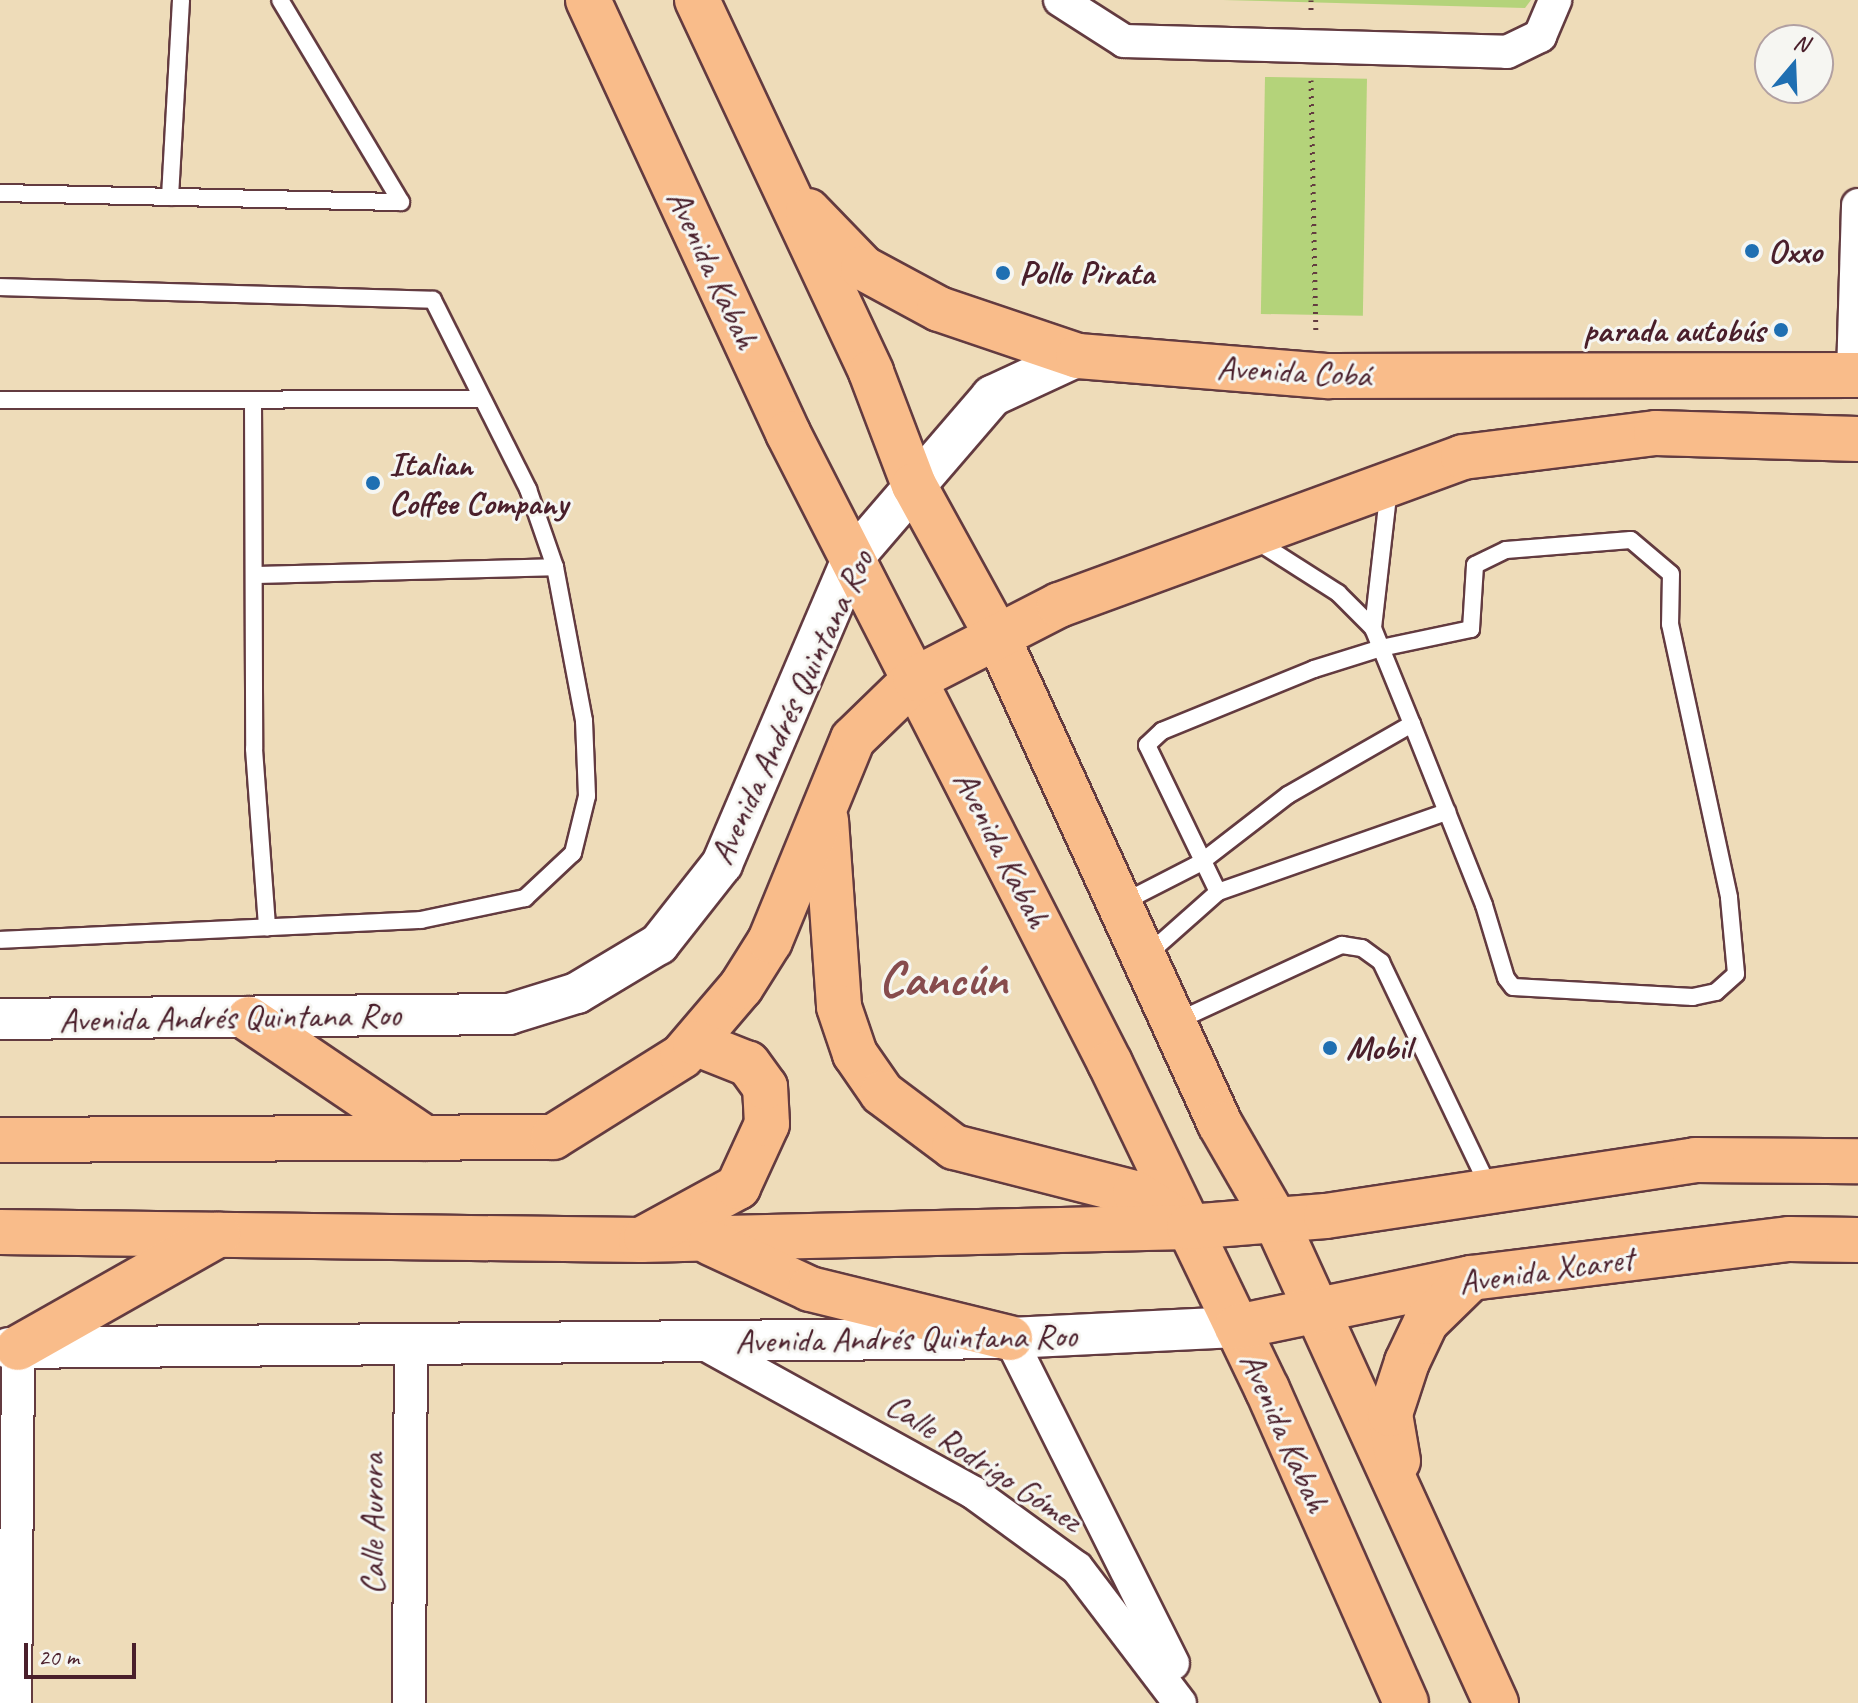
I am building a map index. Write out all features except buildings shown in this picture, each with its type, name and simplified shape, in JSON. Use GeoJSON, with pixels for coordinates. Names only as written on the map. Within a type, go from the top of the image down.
{"type":"FeatureCollection","features":[{"type":"Feature","properties":{"kind":"main road","name":"Avenida Kabah"},"geometry":{"type":"LineString","coordinates":[[588,0],[852,559],[1189,1227],[1406,1703]]}},
{"type":"Feature","properties":{"kind":"main road"},"geometry":{"type":"LineString","coordinates":[[697,0],[784,186],[914,485],[998,638],[1174,1023],[1276,1221],[1496,1703]]}},
{"type":"Feature","properties":{"kind":"main road","name":"Avenida Cobá"},"geometry":{"type":"LineString","coordinates":[[784,186],[863,268],[939,309],[1078,356],[1317,375],[1856,375]]}},
{"type":"Feature","properties":{"kind":"main road"},"geometry":{"type":"LineString","coordinates":[[1534,376],[1656,433]]}},
{"type":"Feature","properties":{"kind":"main road"},"geometry":{"type":"LineString","coordinates":[[998,638],[1059,605],[1240,533],[1463,457],[1656,433],[1858,439]]}},
{"type":"Feature","properties":{"kind":"main road","name":"Avenida Andrés Quintana Roo"},"geometry":{"type":"LineString","coordinates":[[0,1140],[553,1137],[695,1043],[770,941],[853,739],[915,679],[998,638]]}},
{"type":"Feature","properties":{"kind":"main road"},"geometry":{"type":"LineString","coordinates":[[825,809],[839,1007],[855,1054],[882,1093],[954,1147],[1135,1193],[1189,1227]]}},
{"type":"Feature","properties":{"kind":"main road"},"geometry":{"type":"LineString","coordinates":[[249,1019],[425,1138]]}},
{"type":"Feature","properties":{"kind":"main road"},"geometry":{"type":"LineString","coordinates":[[641,1240],[738,1187],[767,1124],[765,1087],[748,1064],[695,1043]]}},
{"type":"Feature","properties":{"kind":"main road"},"geometry":{"type":"LineString","coordinates":[[0,1232],[641,1240],[1189,1227],[1276,1221],[1695,1160],[1858,1161]]}},
{"type":"Feature","properties":{"kind":"main road"},"geometry":{"type":"LineString","coordinates":[[1789,1239],[1858,1221]]}},
{"type":"Feature","properties":{"kind":"main road"},"geometry":{"type":"LineString","coordinates":[[9,1348],[222,1233]]}},
{"type":"Feature","properties":{"kind":"main road"},"geometry":{"type":"LineString","coordinates":[[702,1239],[810,1289],[1010,1338]]}},
{"type":"Feature","properties":{"kind":"main road","name":"Avenida Xcaret"},"geometry":{"type":"LineString","coordinates":[[1237,1327],[1471,1278],[1789,1239],[1858,1240]]}},
{"type":"Feature","properties":{"kind":"main road"},"geometry":{"type":"LineString","coordinates":[[1406,1511],[1390,1414],[1426,1322],[1471,1278]]}},
{"type":"Feature","properties":{"kind":"street"},"geometry":{"type":"LineString","coordinates":[[1060,0],[1124,41],[1507,52],[1540,36],[1555,0]]}},
{"type":"Feature","properties":{"kind":"street"},"geometry":{"type":"LineString","coordinates":[[1856,375],[1858,205]]}},
{"type":"Feature","properties":{"kind":"street","name":"Avenida Andrés Quintana Roo"},"geometry":{"type":"LineString","coordinates":[[0,1019],[249,1019],[509,1014],[577,993],[659,944],[722,864],[852,559],[992,396],[1078,356]]}},
{"type":"Feature","properties":{"kind":"street","name":"Avenida Andrés Quintana Roo"},"geometry":{"type":"LineString","coordinates":[[9,1348],[1010,1338],[1237,1327]]}},
{"type":"Feature","properties":{"kind":"street","name":"Calle Rodrigo Gómez"},"geometry":{"type":"LineString","coordinates":[[1010,1338],[1192,1703]]}},
{"type":"Feature","properties":{"kind":"street","name":"Calle Rodrigo Gómez"},"geometry":{"type":"LineString","coordinates":[[699,1341],[974,1493],[1077,1568],[1180,1703]]}},
{"type":"Feature","properties":{"kind":"street","name":"Calle Aurora"},"geometry":{"type":"LineString","coordinates":[[409,1703],[411,1346]]}},
{"type":"Feature","properties":{"kind":"street"},"geometry":{"type":"LineString","coordinates":[[9,1348],[15,1703]]}},
{"type":"Feature","properties":{"kind":"lane"},"geometry":{"type":"LineString","coordinates":[[170,197],[181,0]]}},
{"type":"Feature","properties":{"kind":"lane"},"geometry":{"type":"LineString","coordinates":[[0,193],[401,202],[280,0]]}},
{"type":"Feature","properties":{"kind":"lane"},"geometry":{"type":"LineString","coordinates":[[0,287],[433,300],[480,399],[528,489],[555,567],[584,721],[587,796],[573,853],[525,898],[421,920],[0,940]]}},
{"type":"Feature","properties":{"kind":"lane"},"geometry":{"type":"LineString","coordinates":[[0,400],[480,399]]}},
{"type":"Feature","properties":{"kind":"lane"},"geometry":{"type":"LineString","coordinates":[[253,400],[254,749],[267,928]]}},
{"type":"Feature","properties":{"kind":"lane"},"geometry":{"type":"LineString","coordinates":[[1373,628],[1389,482]]}},
{"type":"Feature","properties":{"kind":"lane"},"geometry":{"type":"LineString","coordinates":[[1218,892],[1200,863],[1147,745],[1162,731],[1381,648],[1471,629],[1475,565],[1506,550],[1631,540],[1671,574],[1670,624],[1729,898],[1732,983],[1693,997],[1513,987],[1447,812],[1412,724],[1381,648],[1373,628],[1292,558],[1240,533]]}},
{"type":"Feature","properties":{"kind":"lane"},"geometry":{"type":"LineString","coordinates":[[255,575],[555,567]]}},
{"type":"Feature","properties":{"kind":"lane"},"geometry":{"type":"LineString","coordinates":[[1121,904],[1200,863],[1288,795],[1412,724]]}},
{"type":"Feature","properties":{"kind":"lane"},"geometry":{"type":"LineString","coordinates":[[1144,958],[1218,892],[1447,812]]}},
{"type":"Feature","properties":{"kind":"lane"},"geometry":{"type":"LineString","coordinates":[[1174,1023],[1342,945],[1362,948],[1381,962],[1490,1191]]}},
{"type":"Feature","properties":{"kind":"path"},"geometry":{"type":"LineString","coordinates":[[1311,0],[1317,375]]}},
{"type":"Feature","properties":{"kind":"green space"},"geometry":{"type":"Polygon","coordinates":[[[1223,0],[1531,0],[1525,8],[1223,0]]]}},
{"type":"Feature","properties":{"kind":"green space"},"geometry":{"type":"Polygon","coordinates":[[[1265,77],[1367,79],[1363,316],[1261,314],[1265,77]]]}},
{"type":"Feature","properties":{"kind":"place","name":"Oxxo"},"geometry":{"type":"Point","coordinates":[1752,251]}},
{"type":"Feature","properties":{"kind":"place","name":"Pollo Pirata"},"geometry":{"type":"Point","coordinates":[1003,273]}},
{"type":"Feature","properties":{"kind":"place","name":"parada autobús"},"geometry":{"type":"Point","coordinates":[1781,330]}},
{"type":"Feature","properties":{"kind":"place","name":"Italian Coffee Company"},"geometry":{"type":"Point","coordinates":[373,483]}},
{"type":"Feature","properties":{"kind":"place","name":"Mobil"},"geometry":{"type":"Point","coordinates":[1330,1048]}},
{"type":"Feature","properties":{"kind":"district","name":"Cancún"},"geometry":{"type":"Point","coordinates":[943,979]}}]}
